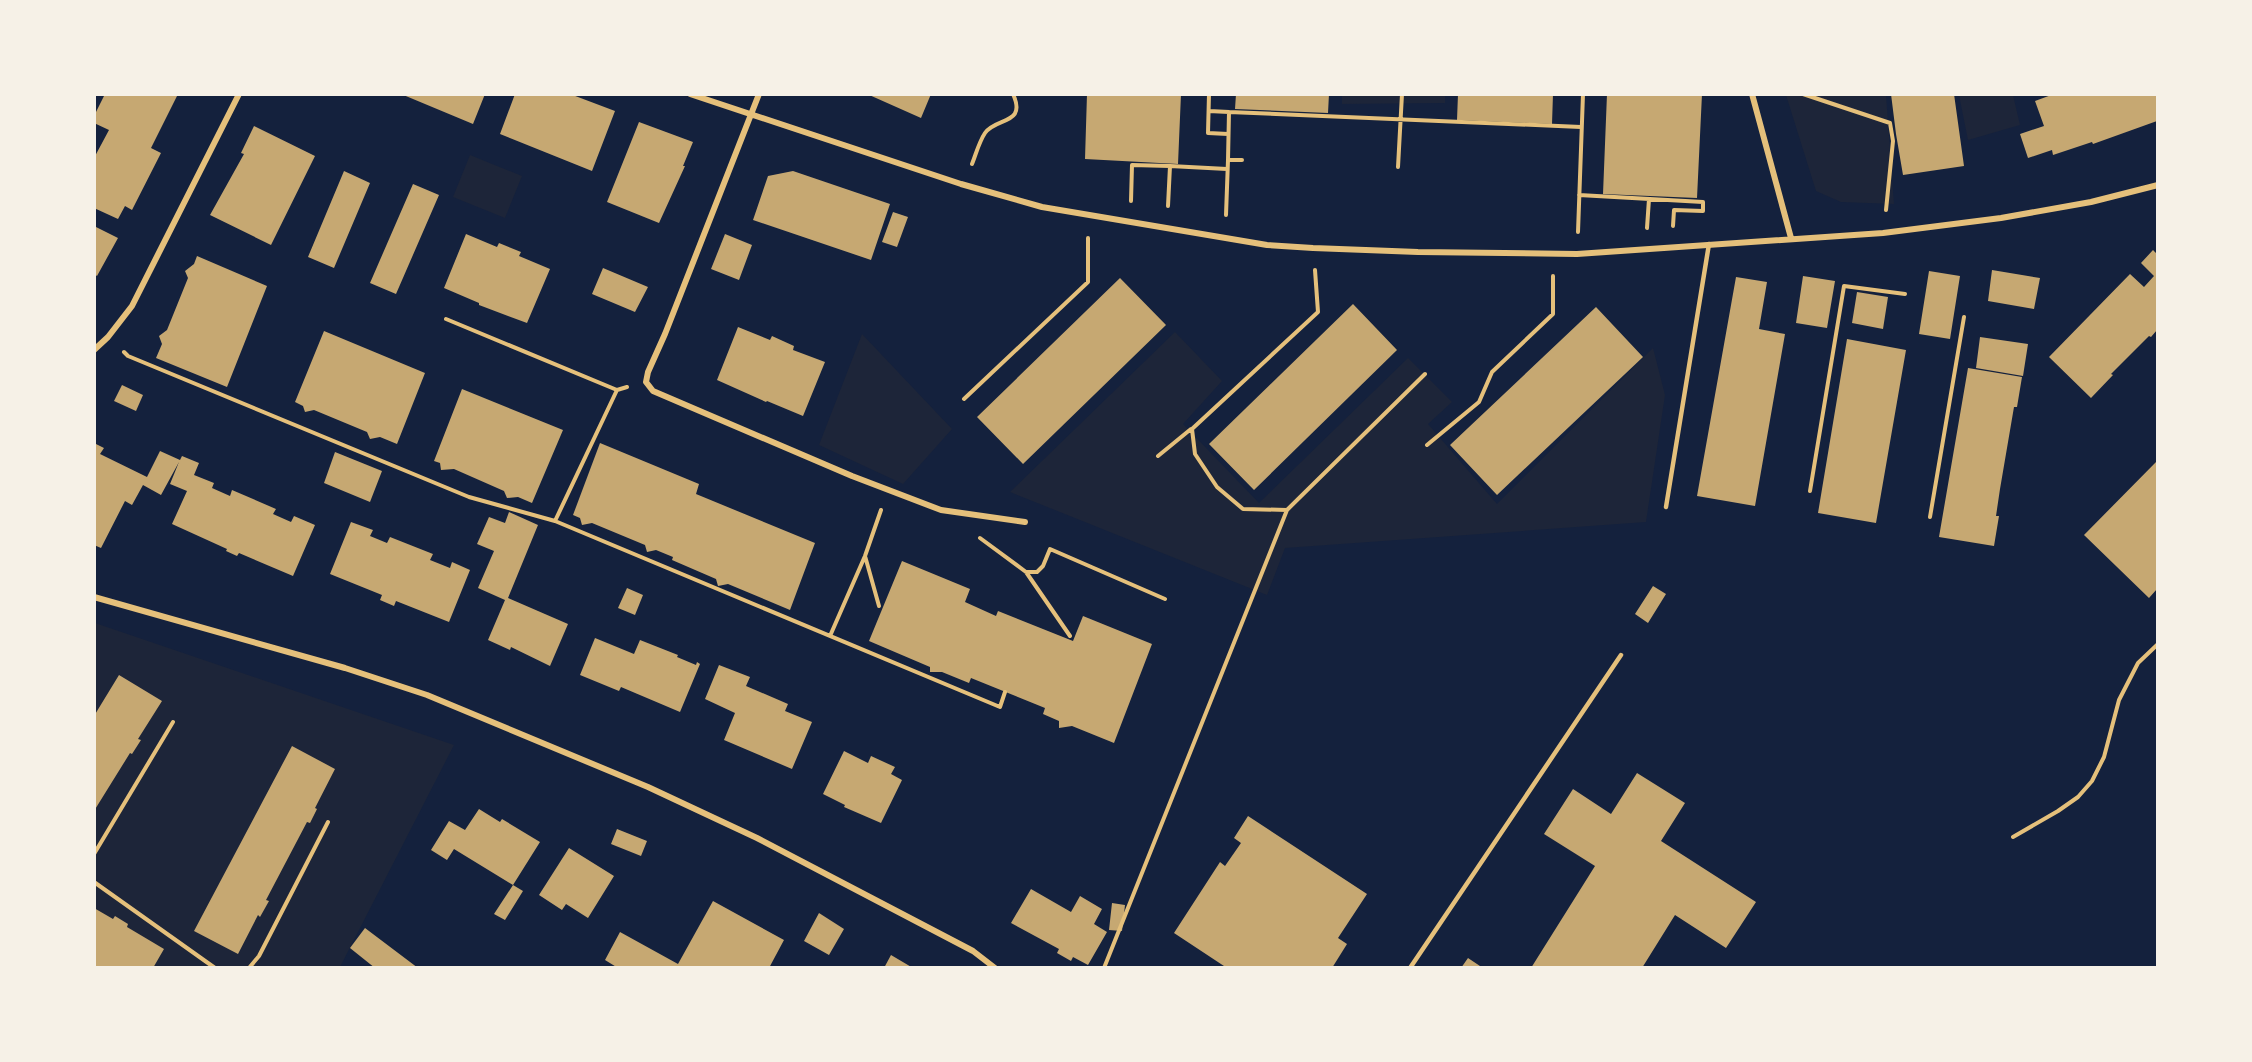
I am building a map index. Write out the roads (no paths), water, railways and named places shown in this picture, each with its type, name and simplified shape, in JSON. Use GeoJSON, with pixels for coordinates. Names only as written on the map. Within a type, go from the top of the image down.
{"type":"FeatureCollection","features":[{"type":"Feature","properties":{"kind":"street"},"geometry":{"type":"LineString","coordinates":[[94,350],[108,337],[132,306],[239,94]]}},
{"type":"Feature","properties":{"kind":"street"},"geometry":{"type":"LineString","coordinates":[[690,94],[750,116],[961,184],[1042,207],[1268,245],[1313,248],[1577,254],[1883,233],[2024,214],[2091,202],[2157,185]]}},
{"type":"Feature","properties":{"kind":"street"},"geometry":{"type":"LineString","coordinates":[[759,94],[646,382],[653,391],[941,510],[1025,522]]}},
{"type":"Feature","properties":{"kind":"street"},"geometry":{"type":"LineString","coordinates":[[1752,94],[1791,238]]}},
{"type":"Feature","properties":{"kind":"street"},"geometry":{"type":"LineString","coordinates":[[94,597],[345,668],[427,695],[648,787],[757,838],[973,951],[995,968]]}},
{"type":"Feature","properties":{"kind":"lane"},"geometry":{"type":"LineString","coordinates":[[1666,507],[1709,244]]}},
{"type":"Feature","properties":{"kind":"lane"},"geometry":{"type":"LineString","coordinates":[[1410,968],[1621,655]]}}]}
